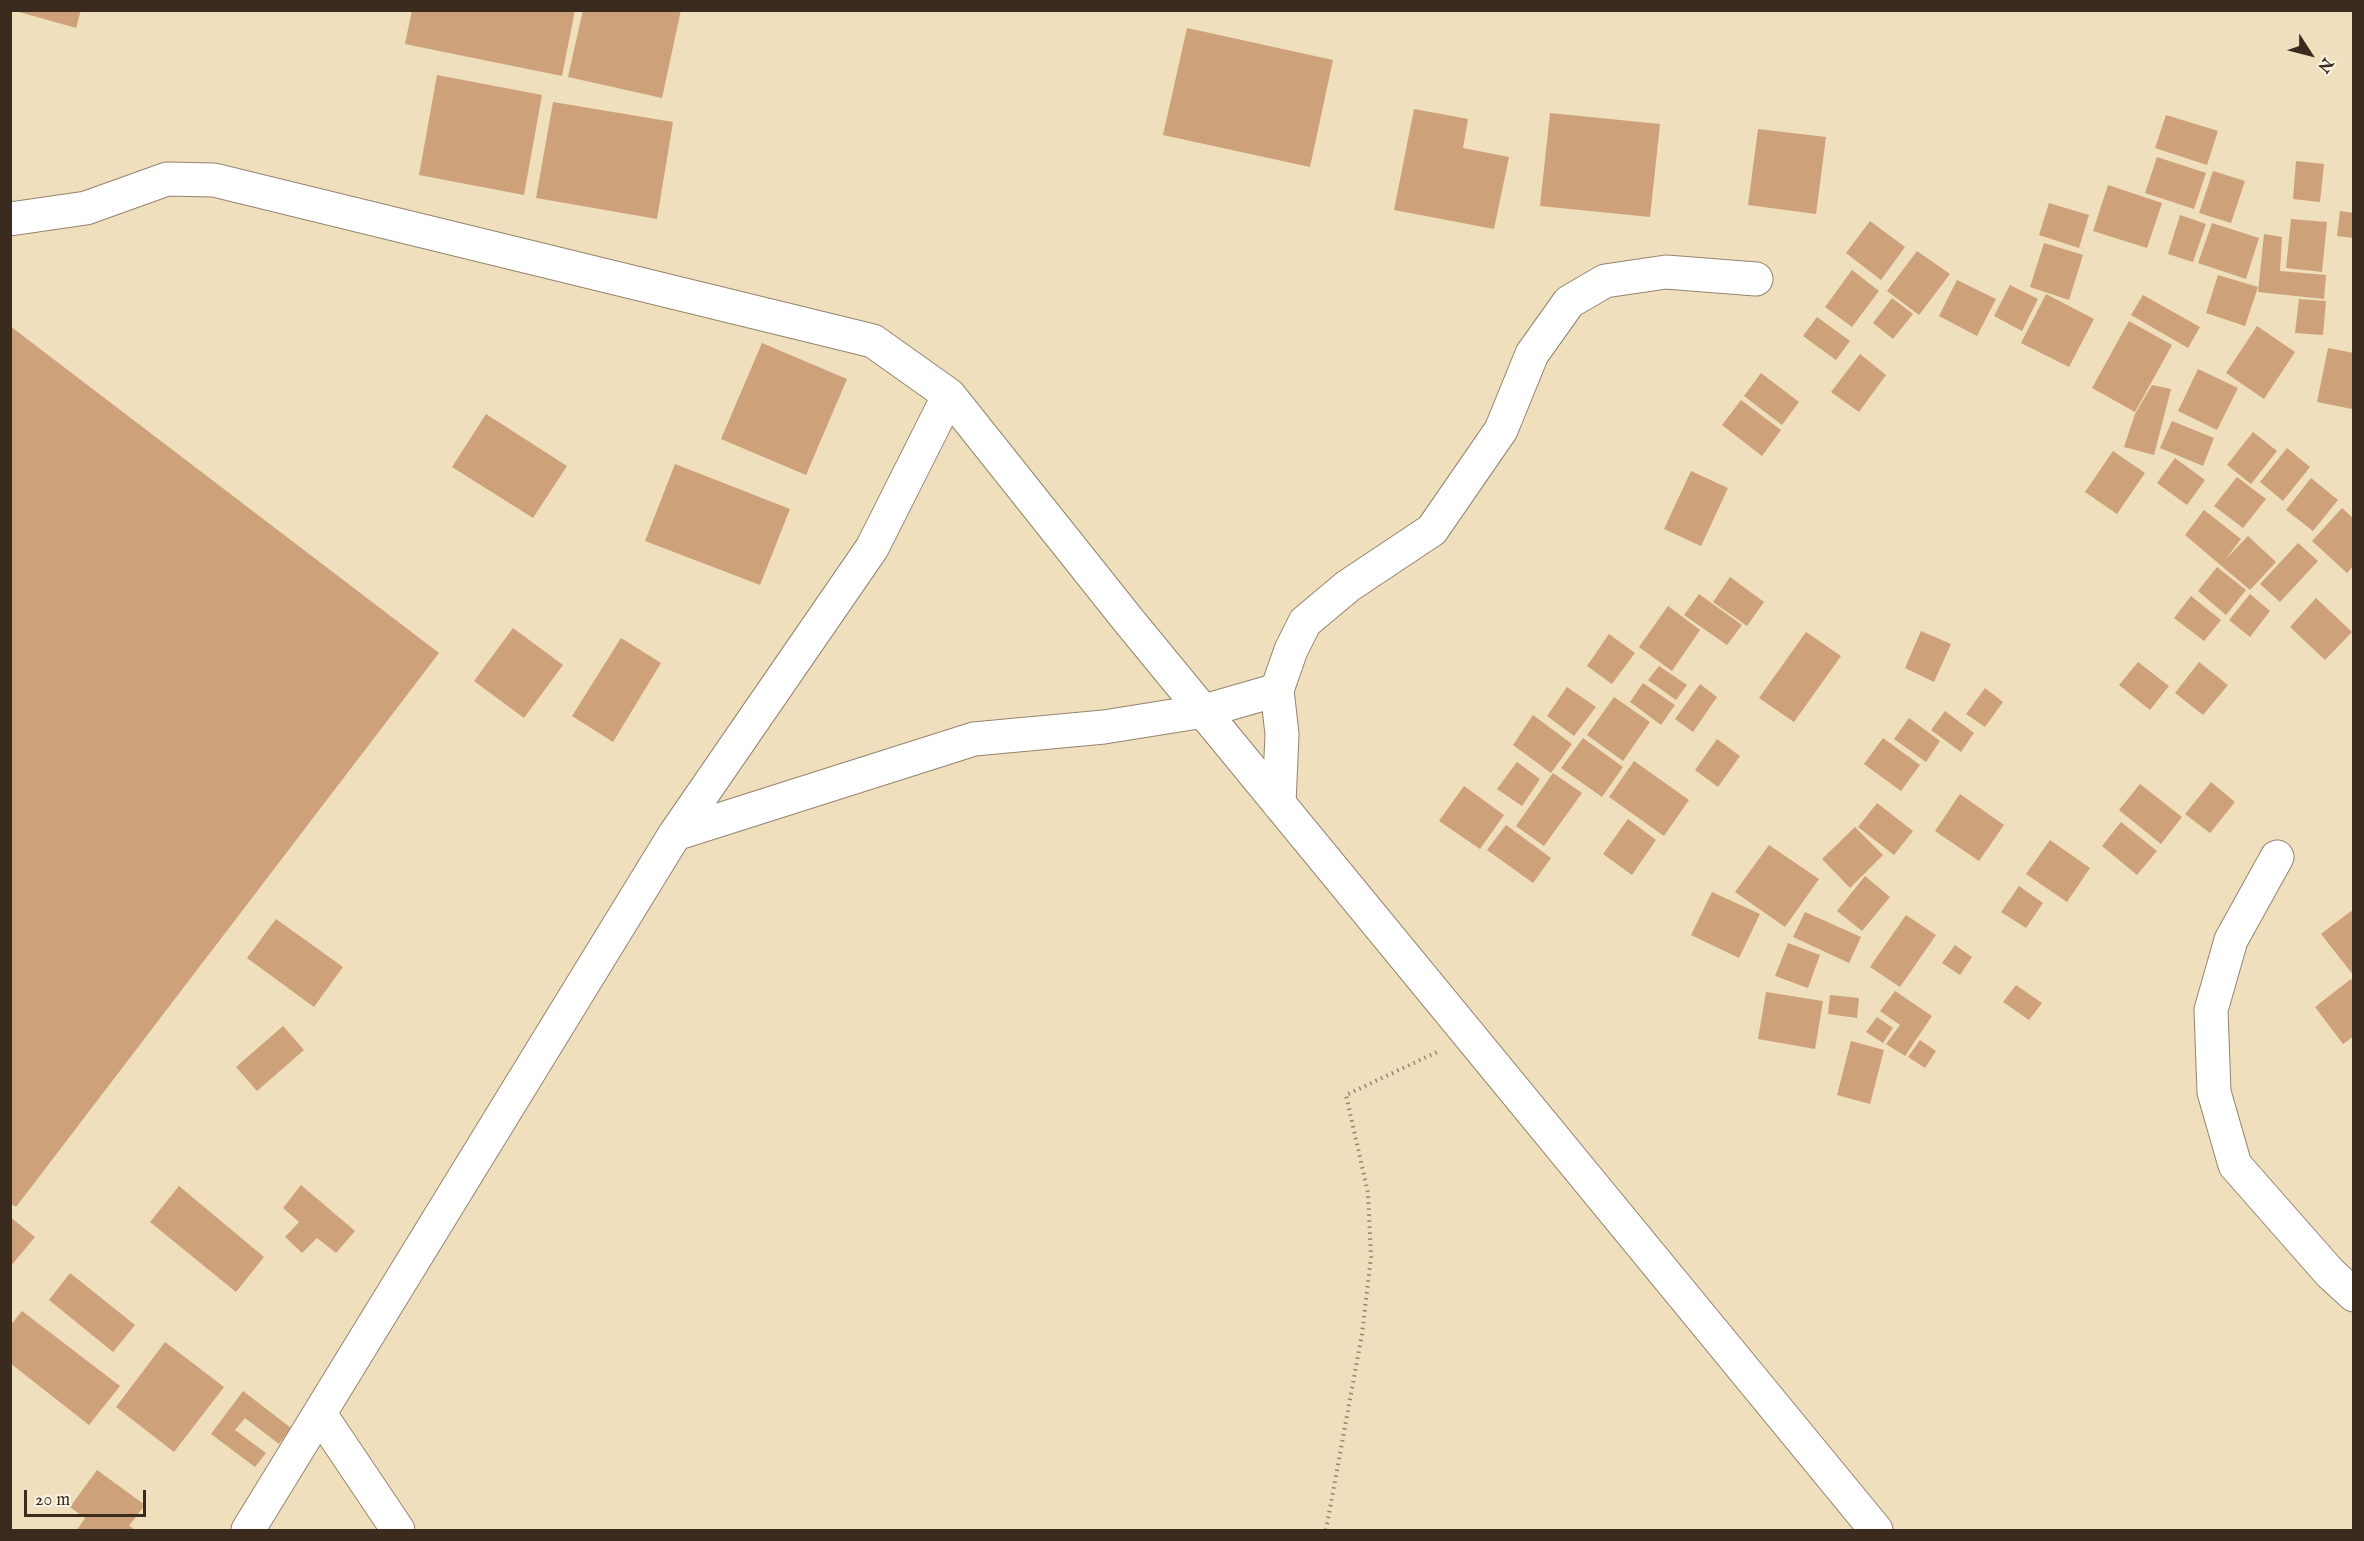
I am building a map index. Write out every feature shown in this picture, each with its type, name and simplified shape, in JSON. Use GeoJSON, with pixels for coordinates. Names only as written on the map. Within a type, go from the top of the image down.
{"type":"FeatureCollection","features":[{"type":"Feature","properties":{"kind":"street"},"geometry":{"type":"LineString","coordinates":[[10,219],[86,208],[167,179],[214,180],[873,341],[949,395],[1129,621],[1876,1530]]}},
{"type":"Feature","properties":{"kind":"street"},"geometry":{"type":"LineString","coordinates":[[1279,804],[1282,734],[1277,690],[1291,650],[1305,622],[1348,586],[1432,530],[1501,430],[1532,354],[1569,302],[1605,281],[1666,272],[1756,279]]}},
{"type":"Feature","properties":{"kind":"street"},"geometry":{"type":"LineString","coordinates":[[248,1530],[675,834],[872,548],[949,395]]}},
{"type":"Feature","properties":{"kind":"street"},"geometry":{"type":"LineString","coordinates":[[675,834],[974,740],[1104,727],[1204,711],[1277,690]]}},
{"type":"Feature","properties":{"kind":"street"},"geometry":{"type":"LineString","coordinates":[[2277,857],[2230,940],[2211,1010],[2214,1092],[2235,1165],[2330,1274],[2354,1295]]}},
{"type":"Feature","properties":{"kind":"street"},"geometry":{"type":"LineString","coordinates":[[320,1414],[398,1530]]}},
{"type":"Feature","properties":{"kind":"path"},"geometry":{"type":"LineString","coordinates":[[1326,1530],[1362,1334],[1371,1257],[1368,1194],[1346,1095],[1470,1036]]}},
{"type":"Feature","properties":{"kind":"building"},"geometry":{"type":"Polygon","coordinates":[[[12,10],[81,10],[76,28],[12,10]]]}},
{"type":"Feature","properties":{"kind":"building"},"geometry":{"type":"Polygon","coordinates":[[[412,10],[575,10],[562,76],[405,44],[412,10]]]}},
{"type":"Feature","properties":{"kind":"building"},"geometry":{"type":"Polygon","coordinates":[[[583,10],[681,10],[662,98],[568,77],[583,10]]]}},
{"type":"Feature","properties":{"kind":"building"},"geometry":{"type":"Polygon","coordinates":[[[1187,28],[1333,60],[1310,167],[1163,135],[1187,28]]]}},
{"type":"Feature","properties":{"kind":"building"},"geometry":{"type":"Polygon","coordinates":[[[437,75],[542,95],[524,195],[419,175],[437,75]]]}},
{"type":"Feature","properties":{"kind":"building"},"geometry":{"type":"Polygon","coordinates":[[[553,102],[673,122],[657,219],[536,198],[553,102]]]}},
{"type":"Feature","properties":{"kind":"building"},"geometry":{"type":"Polygon","coordinates":[[[1414,109],[1468,119],[1463,148],[1509,157],[1494,229],[1394,210],[1414,109]]]}},
{"type":"Feature","properties":{"kind":"building"},"geometry":{"type":"Polygon","coordinates":[[[1550,113],[1660,124],[1650,217],[1540,206],[1550,113]]]}},
{"type":"Feature","properties":{"kind":"building"},"geometry":{"type":"Polygon","coordinates":[[[2166,115],[2218,131],[2207,165],[2155,148],[2166,115]]]}},
{"type":"Feature","properties":{"kind":"building"},"geometry":{"type":"Polygon","coordinates":[[[1758,129],[1826,137],[1816,214],[1748,205],[1758,129]]]}},
{"type":"Feature","properties":{"kind":"building"},"geometry":{"type":"Polygon","coordinates":[[[2157,157],[2206,173],[2194,209],[2145,193],[2157,157]]]}},
{"type":"Feature","properties":{"kind":"building"},"geometry":{"type":"Polygon","coordinates":[[[2296,161],[2324,164],[2320,202],[2293,199],[2296,161]]]}},
{"type":"Feature","properties":{"kind":"building"},"geometry":{"type":"Polygon","coordinates":[[[2213,171],[2245,181],[2231,223],[2199,213],[2213,171]]]}},
{"type":"Feature","properties":{"kind":"building"},"geometry":{"type":"Polygon","coordinates":[[[2108,185],[2162,203],[2147,248],[2093,231],[2108,185]]]}},
{"type":"Feature","properties":{"kind":"building"},"geometry":{"type":"Polygon","coordinates":[[[2049,203],[2089,215],[2079,248],[2039,235],[2049,203]]]}},
{"type":"Feature","properties":{"kind":"building"},"geometry":{"type":"Polygon","coordinates":[[[2340,211],[2354,213],[2354,238],[2337,236],[2340,211]]]}},
{"type":"Feature","properties":{"kind":"building"},"geometry":{"type":"Polygon","coordinates":[[[2180,215],[2206,224],[2193,262],[2168,254],[2180,215]]]}},
{"type":"Feature","properties":{"kind":"building"},"geometry":{"type":"Polygon","coordinates":[[[2291,219],[2327,222],[2322,272],[2286,268],[2291,219]]]}},
{"type":"Feature","properties":{"kind":"building"},"geometry":{"type":"Polygon","coordinates":[[[1870,221],[1905,247],[1881,280],[1846,253],[1870,221]]]}},
{"type":"Feature","properties":{"kind":"building"},"geometry":{"type":"Polygon","coordinates":[[[2212,223],[2259,238],[2246,279],[2198,263],[2212,223]]]}},
{"type":"Feature","properties":{"kind":"building"},"geometry":{"type":"Polygon","coordinates":[[[2264,234],[2282,237],[2280,271],[2326,275],[2324,299],[2258,292],[2264,234]]]}},
{"type":"Feature","properties":{"kind":"building"},"geometry":{"type":"Polygon","coordinates":[[[2044,243],[2083,255],[2069,300],[2030,287],[2044,243]]]}},
{"type":"Feature","properties":{"kind":"building"},"geometry":{"type":"Polygon","coordinates":[[[1917,251],[1950,274],[1919,315],[1887,291],[1917,251]]]}},
{"type":"Feature","properties":{"kind":"building"},"geometry":{"type":"Polygon","coordinates":[[[1852,270],[1879,291],[1852,327],[1825,307],[1852,270]]]}},
{"type":"Feature","properties":{"kind":"building"},"geometry":{"type":"Polygon","coordinates":[[[2218,275],[2258,287],[2245,326],[2206,313],[2218,275]]]}},
{"type":"Feature","properties":{"kind":"building"},"geometry":{"type":"Polygon","coordinates":[[[1957,280],[1996,299],[1977,336],[1939,316],[1957,280]]]}},
{"type":"Feature","properties":{"kind":"building"},"geometry":{"type":"Polygon","coordinates":[[[2010,285],[2038,299],[2022,331],[1994,316],[2010,285]]]}},
{"type":"Feature","properties":{"kind":"building"},"geometry":{"type":"Polygon","coordinates":[[[2046,294],[2094,319],[2069,367],[2021,343],[2046,294]]]}},
{"type":"Feature","properties":{"kind":"building"},"geometry":{"type":"Polygon","coordinates":[[[2143,295],[2200,327],[2188,348],[2131,315],[2143,295]]]}},
{"type":"Feature","properties":{"kind":"building"},"geometry":{"type":"Polygon","coordinates":[[[1892,298],[1913,314],[1893,339],[1873,323],[1892,298]]]}},
{"type":"Feature","properties":{"kind":"building"},"geometry":{"type":"Polygon","coordinates":[[[2299,299],[2326,301],[2323,335],[2295,333],[2299,299]]]}},
{"type":"Feature","properties":{"kind":"building"},"geometry":{"type":"Polygon","coordinates":[[[1817,317],[1850,341],[1836,360],[1803,336],[1817,317]]]}},
{"type":"Feature","properties":{"kind":"building"},"geometry":{"type":"Polygon","coordinates":[[[2129,321],[2172,345],[2135,412],[2092,388],[2129,321]]]}},
{"type":"Feature","properties":{"kind":"building"},"geometry":{"type":"Polygon","coordinates":[[[10,326],[439,653],[16,1207],[10,1203],[10,326]]]}},
{"type":"Feature","properties":{"kind":"building"},"geometry":{"type":"Polygon","coordinates":[[[2257,326],[2295,352],[2264,399],[2226,373],[2257,326]]]}},
{"type":"Feature","properties":{"kind":"building"},"geometry":{"type":"Polygon","coordinates":[[[762,343],[847,379],[806,475],[721,439],[762,343]]]}},
{"type":"Feature","properties":{"kind":"building"},"geometry":{"type":"Polygon","coordinates":[[[2328,348],[2354,353],[2352,409],[2317,402],[2328,348]]]}},
{"type":"Feature","properties":{"kind":"building"},"geometry":{"type":"Polygon","coordinates":[[[1860,354],[1886,375],[1859,412],[1831,392],[1860,354]]]}},
{"type":"Feature","properties":{"kind":"building"},"geometry":{"type":"Polygon","coordinates":[[[2198,369],[2238,388],[2217,430],[2178,411],[2198,369]]]}},
{"type":"Feature","properties":{"kind":"building"},"geometry":{"type":"Polygon","coordinates":[[[1761,373],[1799,402],[1782,425],[1744,396],[1761,373]]]}},
{"type":"Feature","properties":{"kind":"building"},"geometry":{"type":"Polygon","coordinates":[[[2152,385],[2171,389],[2154,455],[2124,447],[2135,414],[2152,385]]]}},
{"type":"Feature","properties":{"kind":"building"},"geometry":{"type":"Polygon","coordinates":[[[1741,400],[1781,430],[1762,456],[1722,425],[1741,400]]]}},
{"type":"Feature","properties":{"kind":"building"},"geometry":{"type":"Polygon","coordinates":[[[486,414],[567,466],[533,518],[452,467],[486,414]]]}},
{"type":"Feature","properties":{"kind":"building"},"geometry":{"type":"Polygon","coordinates":[[[2172,421],[2214,438],[2203,466],[2160,448],[2172,421]]]}},
{"type":"Feature","properties":{"kind":"building"},"geometry":{"type":"Polygon","coordinates":[[[2253,432],[2277,451],[2251,484],[2227,465],[2253,432]]]}},
{"type":"Feature","properties":{"kind":"building"},"geometry":{"type":"Polygon","coordinates":[[[2287,448],[2310,467],[2283,501],[2260,482],[2287,448]]]}},
{"type":"Feature","properties":{"kind":"building"},"geometry":{"type":"Polygon","coordinates":[[[2113,451],[2145,473],[2117,514],[2085,492],[2113,451]]]}},
{"type":"Feature","properties":{"kind":"building"},"geometry":{"type":"Polygon","coordinates":[[[2175,458],[2205,480],[2187,505],[2157,483],[2175,458]]]}},
{"type":"Feature","properties":{"kind":"building"},"geometry":{"type":"Polygon","coordinates":[[[675,464],[790,509],[760,585],[645,541],[675,464]]]}},
{"type":"Feature","properties":{"kind":"building"},"geometry":{"type":"Polygon","coordinates":[[[1691,471],[1728,488],[1701,546],[1664,529],[1691,471]]]}},
{"type":"Feature","properties":{"kind":"building"},"geometry":{"type":"Polygon","coordinates":[[[2237,477],[2266,499],[2243,528],[2214,506],[2237,477]]]}},
{"type":"Feature","properties":{"kind":"building"},"geometry":{"type":"Polygon","coordinates":[[[2311,478],[2338,500],[2313,531],[2286,510],[2311,478]]]}},
{"type":"Feature","properties":{"kind":"building"},"geometry":{"type":"Polygon","coordinates":[[[2342,508],[2354,519],[2354,565],[2347,573],[2312,541],[2342,508]]]}},
{"type":"Feature","properties":{"kind":"building"},"geometry":{"type":"Polygon","coordinates":[[[2204,510],[2241,539],[2225,560],[2248,536],[2276,562],[2250,590],[2185,535],[2204,510]]]}},
{"type":"Feature","properties":{"kind":"building"},"geometry":{"type":"Polygon","coordinates":[[[2298,543],[2318,561],[2280,602],[2260,584],[2298,543]]]}},
{"type":"Feature","properties":{"kind":"building"},"geometry":{"type":"Polygon","coordinates":[[[2217,567],[2246,590],[2226,615],[2198,591],[2217,567]]]}},
{"type":"Feature","properties":{"kind":"building"},"geometry":{"type":"Polygon","coordinates":[[[1730,577],[1764,602],[1747,626],[1713,602],[1730,577]]]}},
{"type":"Feature","properties":{"kind":"building"},"geometry":{"type":"Polygon","coordinates":[[[1699,594],[1742,625],[1727,645],[1684,615],[1699,594]]]}},
{"type":"Feature","properties":{"kind":"building"},"geometry":{"type":"Polygon","coordinates":[[[2250,594],[2270,611],[2250,637],[2229,620],[2250,594]]]}},
{"type":"Feature","properties":{"kind":"building"},"geometry":{"type":"Polygon","coordinates":[[[2191,596],[2221,620],[2204,641],[2174,618],[2191,596]]]}},
{"type":"Feature","properties":{"kind":"building"},"geometry":{"type":"Polygon","coordinates":[[[2316,598],[2352,632],[2325,660],[2290,627],[2316,598]]]}},
{"type":"Feature","properties":{"kind":"building"},"geometry":{"type":"Polygon","coordinates":[[[1668,606],[1700,630],[1672,671],[1639,647],[1668,606]]]}},
{"type":"Feature","properties":{"kind":"building"},"geometry":{"type":"Polygon","coordinates":[[[513,628],[563,665],[524,718],[474,681],[513,628]]]}},
{"type":"Feature","properties":{"kind":"building"},"geometry":{"type":"Polygon","coordinates":[[[1921,631],[1951,644],[1934,682],[1905,668],[1921,631]]]}},
{"type":"Feature","properties":{"kind":"building"},"geometry":{"type":"Polygon","coordinates":[[[1806,632],[1841,656],[1794,722],[1759,698],[1806,632]]]}},
{"type":"Feature","properties":{"kind":"building"},"geometry":{"type":"Polygon","coordinates":[[[1609,634],[1635,653],[1612,684],[1587,666],[1609,634]]]}},
{"type":"Feature","properties":{"kind":"building"},"geometry":{"type":"Polygon","coordinates":[[[621,638],[661,663],[613,742],[572,716],[621,638]]]}},
{"type":"Feature","properties":{"kind":"building"},"geometry":{"type":"Polygon","coordinates":[[[2138,662],[2169,686],[2150,710],[2119,685],[2138,662]]]}},
{"type":"Feature","properties":{"kind":"building"},"geometry":{"type":"Polygon","coordinates":[[[2199,662],[2228,685],[2203,715],[2175,693],[2199,662]]]}},
{"type":"Feature","properties":{"kind":"building"},"geometry":{"type":"Polygon","coordinates":[[[1659,666],[1687,685],[1676,700],[1648,680],[1659,666]]]}},
{"type":"Feature","properties":{"kind":"building"},"geometry":{"type":"Polygon","coordinates":[[[1643,683],[1675,705],[1661,725],[1630,702],[1643,683]]]}},
{"type":"Feature","properties":{"kind":"building"},"geometry":{"type":"Polygon","coordinates":[[[1700,684],[1717,697],[1693,732],[1675,719],[1700,684]]]}},
{"type":"Feature","properties":{"kind":"building"},"geometry":{"type":"Polygon","coordinates":[[[1567,687],[1596,707],[1574,736],[1547,716],[1567,687]]]}},
{"type":"Feature","properties":{"kind":"building"},"geometry":{"type":"Polygon","coordinates":[[[1985,688],[2003,702],[1985,727],[1966,714],[1985,688]]]}},
{"type":"Feature","properties":{"kind":"building"},"geometry":{"type":"Polygon","coordinates":[[[1614,697],[1650,722],[1623,761],[1587,735],[1614,697]]]}},
{"type":"Feature","properties":{"kind":"building"},"geometry":{"type":"Polygon","coordinates":[[[1945,711],[1974,733],[1961,752],[1931,730],[1945,711]]]}},
{"type":"Feature","properties":{"kind":"building"},"geometry":{"type":"Polygon","coordinates":[[[1533,715],[1572,744],[1551,773],[1513,745],[1533,715]]]}},
{"type":"Feature","properties":{"kind":"building"},"geometry":{"type":"Polygon","coordinates":[[[1909,718],[1940,741],[1926,762],[1894,739],[1909,718]]]}},
{"type":"Feature","properties":{"kind":"building"},"geometry":{"type":"Polygon","coordinates":[[[1583,738],[1623,767],[1602,797],[1561,768],[1583,738]]]}},
{"type":"Feature","properties":{"kind":"building"},"geometry":{"type":"Polygon","coordinates":[[[1883,738],[1920,765],[1901,791],[1864,764],[1883,738]]]}},
{"type":"Feature","properties":{"kind":"building"},"geometry":{"type":"Polygon","coordinates":[[[1717,739],[1740,756],[1718,787],[1695,770],[1717,739]]]}},
{"type":"Feature","properties":{"kind":"building"},"geometry":{"type":"Polygon","coordinates":[[[1634,761],[1689,800],[1664,836],[1609,797],[1634,761]]]}},
{"type":"Feature","properties":{"kind":"building"},"geometry":{"type":"Polygon","coordinates":[[[1517,762],[1540,779],[1522,806],[1497,789],[1517,762]]]}},
{"type":"Feature","properties":{"kind":"building"},"geometry":{"type":"Polygon","coordinates":[[[1553,773],[1582,793],[1544,846],[1516,826],[1553,773]]]}},
{"type":"Feature","properties":{"kind":"building"},"geometry":{"type":"Polygon","coordinates":[[[2211,782],[2235,802],[2210,833],[2185,814],[2211,782]]]}},
{"type":"Feature","properties":{"kind":"building"},"geometry":{"type":"Polygon","coordinates":[[[2140,784],[2182,817],[2161,844],[2119,810],[2140,784]]]}},
{"type":"Feature","properties":{"kind":"building"},"geometry":{"type":"Polygon","coordinates":[[[1464,786],[1504,815],[1480,849],[1439,821],[1464,786]]]}},
{"type":"Feature","properties":{"kind":"building"},"geometry":{"type":"Polygon","coordinates":[[[1960,794],[2004,825],[1979,861],[1935,831],[1960,794]]]}},
{"type":"Feature","properties":{"kind":"building"},"geometry":{"type":"Polygon","coordinates":[[[1877,803],[1913,831],[1894,855],[1858,827],[1877,803]]]}},
{"type":"Feature","properties":{"kind":"building"},"geometry":{"type":"Polygon","coordinates":[[[1628,819],[1656,840],[1632,875],[1603,854],[1628,819]]]}},
{"type":"Feature","properties":{"kind":"building"},"geometry":{"type":"Polygon","coordinates":[[[2121,822],[2157,851],[2137,875],[2102,846],[2121,822]]]}},
{"type":"Feature","properties":{"kind":"building"},"geometry":{"type":"Polygon","coordinates":[[[1506,825],[1551,858],[1533,883],[1487,850],[1506,825]]]}},
{"type":"Feature","properties":{"kind":"building"},"geometry":{"type":"Polygon","coordinates":[[[1855,827],[1883,855],[1850,888],[1822,859],[1855,827]]]}},
{"type":"Feature","properties":{"kind":"building"},"geometry":{"type":"Polygon","coordinates":[[[2050,840],[2090,868],[2067,902],[2026,874],[2050,840]]]}},
{"type":"Feature","properties":{"kind":"building"},"geometry":{"type":"Polygon","coordinates":[[[1769,845],[1819,879],[1785,927],[1735,892],[1769,845]]]}},
{"type":"Feature","properties":{"kind":"building"},"geometry":{"type":"Polygon","coordinates":[[[1865,876],[1890,897],[1862,931],[1837,911],[1865,876]]]}},
{"type":"Feature","properties":{"kind":"building"},"geometry":{"type":"Polygon","coordinates":[[[2019,886],[2043,903],[2026,928],[2001,912],[2019,886]]]}},
{"type":"Feature","properties":{"kind":"building"},"geometry":{"type":"Polygon","coordinates":[[[1712,892],[1760,914],[1739,958],[1691,935],[1712,892]]]}},
{"type":"Feature","properties":{"kind":"building"},"geometry":{"type":"Polygon","coordinates":[[[2351,911],[2354,913],[2354,976],[2321,934],[2351,911]]]}},
{"type":"Feature","properties":{"kind":"building"},"geometry":{"type":"Polygon","coordinates":[[[1805,912],[1861,937],[1849,963],[1793,937],[1805,912]]]}},
{"type":"Feature","properties":{"kind":"building"},"geometry":{"type":"Polygon","coordinates":[[[1906,915],[1936,935],[1900,987],[1870,967],[1906,915]]]}},
{"type":"Feature","properties":{"kind":"building"},"geometry":{"type":"Polygon","coordinates":[[[276,919],[343,967],[314,1007],[247,958],[276,919]]]}},
{"type":"Feature","properties":{"kind":"building"},"geometry":{"type":"Polygon","coordinates":[[[1788,943],[1820,955],[1808,988],[1775,976],[1788,943]]]}},
{"type":"Feature","properties":{"kind":"building"},"geometry":{"type":"Polygon","coordinates":[[[1955,945],[1972,957],[1960,975],[1942,963],[1955,945]]]}},
{"type":"Feature","properties":{"kind":"building"},"geometry":{"type":"Polygon","coordinates":[[[2351,979],[2354,982],[2354,1036],[2343,1044],[2315,1007],[2351,979]]]}},
{"type":"Feature","properties":{"kind":"building"},"geometry":{"type":"Polygon","coordinates":[[[2016,985],[2042,1003],[2029,1020],[2003,1002],[2016,985]]]}},
{"type":"Feature","properties":{"kind":"building"},"geometry":{"type":"Polygon","coordinates":[[[1895,991],[1932,1016],[1905,1056],[1886,1044],[1900,1025],[1880,1011],[1895,991]]]}},
{"type":"Feature","properties":{"kind":"building"},"geometry":{"type":"Polygon","coordinates":[[[1766,992],[1823,1001],[1815,1049],[1758,1039],[1766,992]]]}},
{"type":"Feature","properties":{"kind":"building"},"geometry":{"type":"Polygon","coordinates":[[[1830,995],[1859,998],[1857,1018],[1828,1014],[1830,995]]]}},
{"type":"Feature","properties":{"kind":"building"},"geometry":{"type":"Polygon","coordinates":[[[1877,1017],[1893,1028],[1883,1043],[1866,1032],[1877,1017]]]}},
{"type":"Feature","properties":{"kind":"building"},"geometry":{"type":"Polygon","coordinates":[[[283,1026],[304,1050],[257,1091],[236,1067],[283,1026]]]}},
{"type":"Feature","properties":{"kind":"building"},"geometry":{"type":"Polygon","coordinates":[[[1920,1040],[1936,1051],[1925,1068],[1908,1057],[1920,1040]]]}},
{"type":"Feature","properties":{"kind":"building"},"geometry":{"type":"Polygon","coordinates":[[[1851,1041],[1884,1050],[1870,1104],[1837,1095],[1851,1041]]]}},
{"type":"Feature","properties":{"kind":"building"},"geometry":{"type":"Polygon","coordinates":[[[301,1185],[355,1231],[336,1253],[317,1238],[302,1253],[285,1237],[299,1222],[283,1208],[301,1185]]]}},
{"type":"Feature","properties":{"kind":"building"},"geometry":{"type":"Polygon","coordinates":[[[179,1186],[264,1257],[236,1292],[150,1222],[179,1186]]]}},
{"type":"Feature","properties":{"kind":"building"},"geometry":{"type":"Polygon","coordinates":[[[10,1217],[35,1237],[10,1267],[10,1217]]]}},
{"type":"Feature","properties":{"kind":"building"},"geometry":{"type":"Polygon","coordinates":[[[70,1273],[135,1325],[113,1352],[49,1300],[70,1273]]]}},
{"type":"Feature","properties":{"kind":"building"},"geometry":{"type":"Polygon","coordinates":[[[22,1311],[120,1386],[89,1425],[10,1363],[10,1326],[22,1311]]]}},
{"type":"Feature","properties":{"kind":"building"},"geometry":{"type":"Polygon","coordinates":[[[165,1342],[224,1387],[174,1452],[116,1407],[165,1342]]]}},
{"type":"Feature","properties":{"kind":"building"},"geometry":{"type":"Polygon","coordinates":[[[243,1391],[291,1428],[279,1444],[245,1418],[235,1430],[266,1453],[255,1467],[211,1434],[243,1391]]]}},
{"type":"Feature","properties":{"kind":"building"},"geometry":{"type":"Polygon","coordinates":[[[97,1470],[145,1505],[129,1526],[133,1528],[132,1530],[77,1530],[85,1518],[70,1507],[97,1470]]]}}]}
